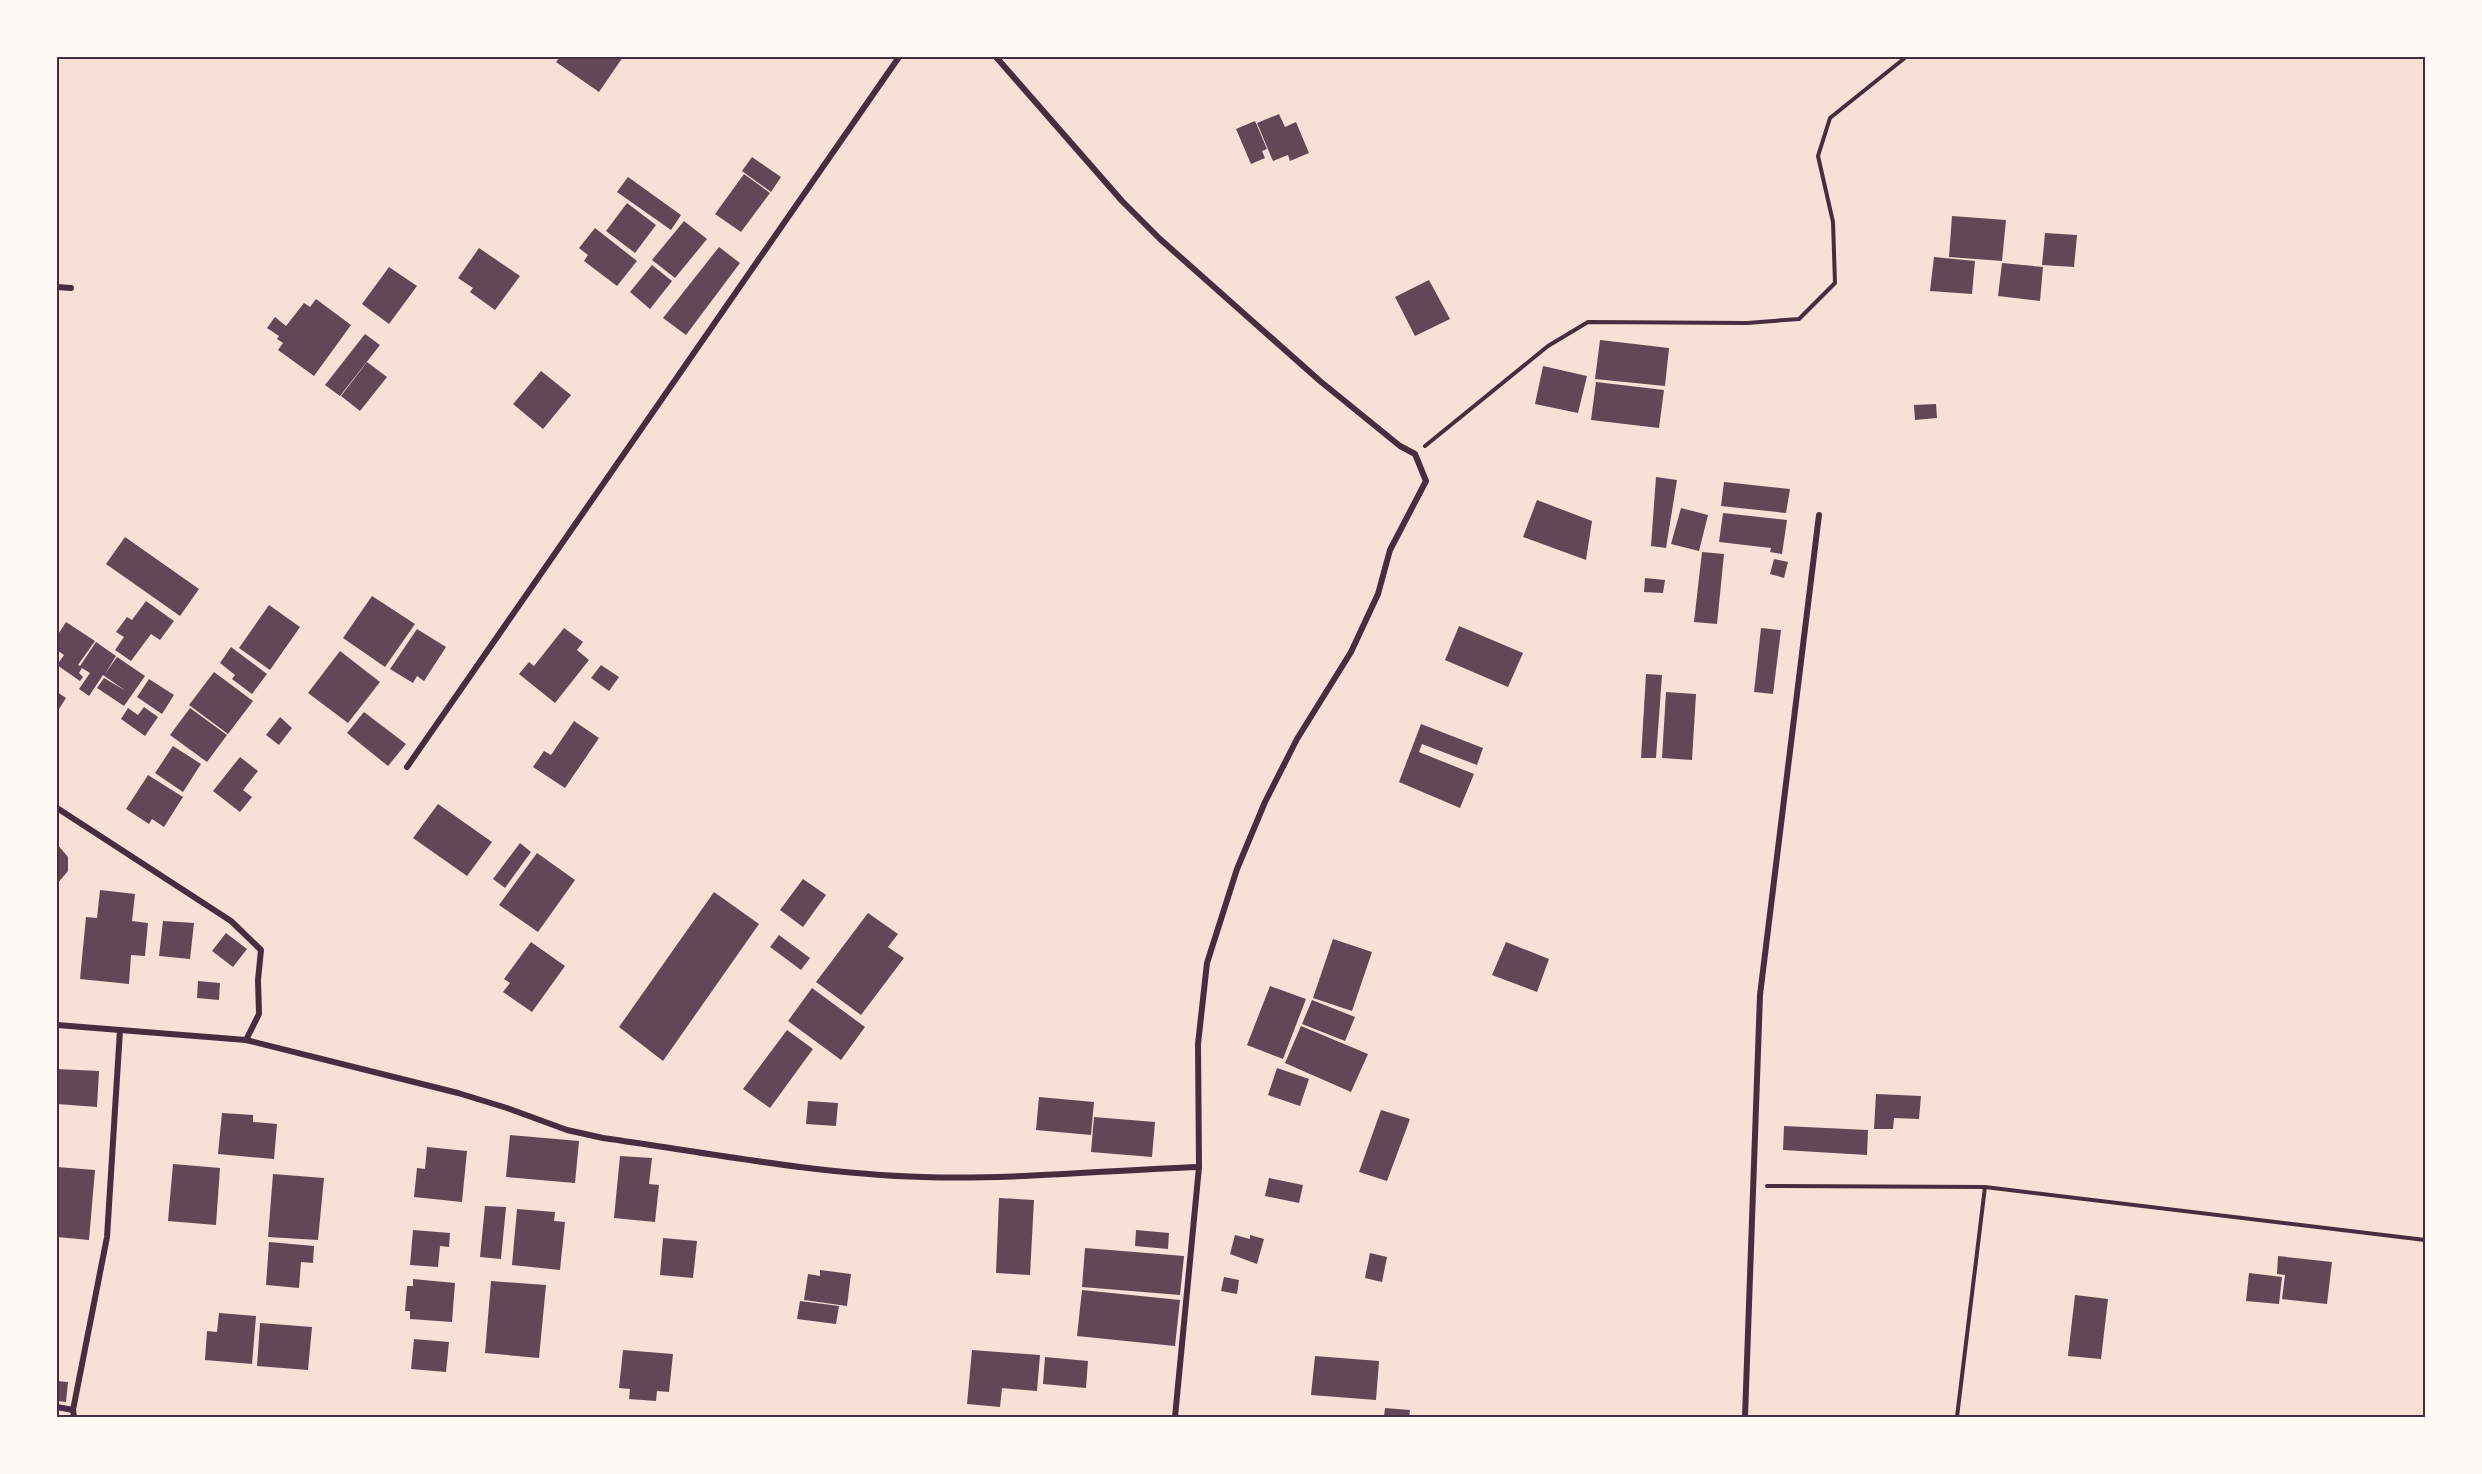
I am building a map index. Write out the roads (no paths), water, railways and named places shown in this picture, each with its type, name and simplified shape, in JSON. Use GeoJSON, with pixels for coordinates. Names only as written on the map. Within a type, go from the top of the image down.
{"type":"FeatureCollection","features":[{"type":"Feature","properties":{"kind":"street"},"geometry":{"type":"LineString","coordinates":[[407,768],[899,57]]}},
{"type":"Feature","properties":{"kind":"street"},"geometry":{"type":"LineString","coordinates":[[996,57],[1122,201],[1160,238],[1320,381],[1400,446],[1415,454],[1426,481],[1390,550],[1378,594],[1351,652],[1298,739],[1265,802],[1237,869],[1207,963],[1198,1044],[1199,1167],[1175,1417]]}},
{"type":"Feature","properties":{"kind":"street"},"geometry":{"type":"LineString","coordinates":[[57,287],[71,288]]}},
{"type":"Feature","properties":{"kind":"street"},"geometry":{"type":"LineString","coordinates":[[1745,1417],[1760,995],[1819,515]]}},
{"type":"Feature","properties":{"kind":"street"},"geometry":{"type":"LineString","coordinates":[[57,808],[231,921],[261,950],[258,980],[259,1014],[246,1040]]}},
{"type":"Feature","properties":{"kind":"street"},"geometry":{"type":"LineString","coordinates":[[57,1025],[246,1040],[458,1093],[567,1130],[603,1138],[842,1172],[923,1177],[995,1178],[1199,1167]]}},
{"type":"Feature","properties":{"kind":"street"},"geometry":{"type":"LineString","coordinates":[[57,1407],[73,1414],[107,1237],[120,1030]]}}]}
